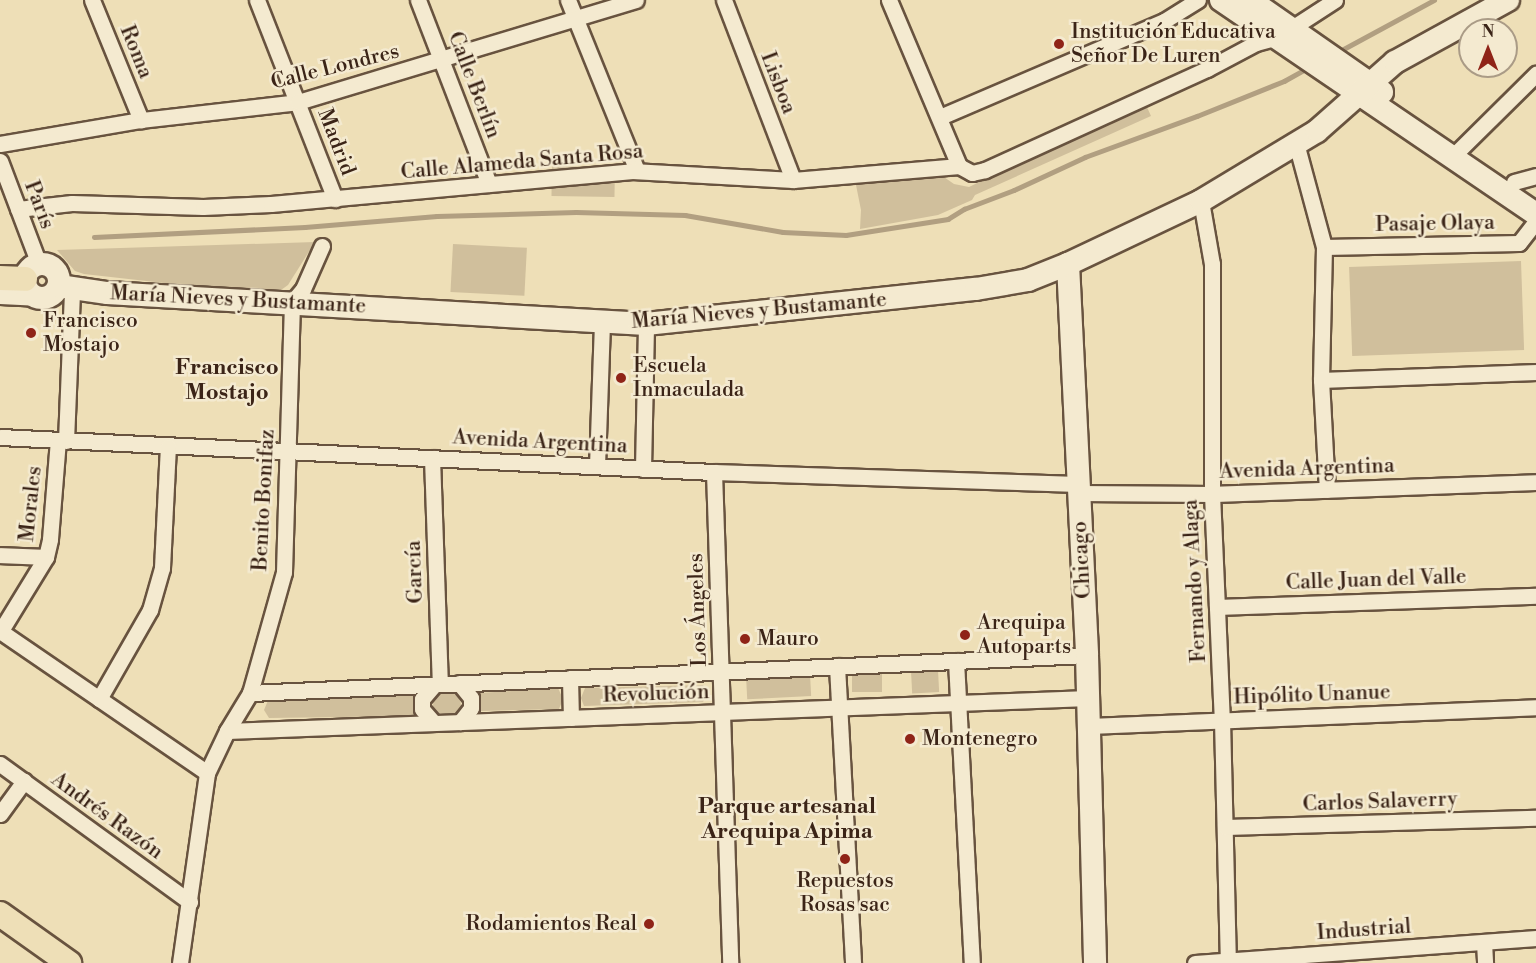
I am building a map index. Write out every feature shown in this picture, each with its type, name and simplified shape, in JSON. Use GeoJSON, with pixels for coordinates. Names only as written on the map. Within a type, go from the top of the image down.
{"type":"FeatureCollection","features":[{"type":"Feature","properties":{"kind":"main road"},"geometry":{"type":"LineString","coordinates":[[0,278],[32,272]]}},
{"type":"Feature","properties":{"kind":"main road"},"geometry":{"type":"LineString","coordinates":[[0,914],[69,963]]}},
{"type":"Feature","properties":{"kind":"street","name":"Roma"},"geometry":{"type":"LineString","coordinates":[[92,0],[141,120]]}},
{"type":"Feature","properties":{"kind":"street","name":"Madrid"},"geometry":{"type":"LineString","coordinates":[[257,0],[335,199]]}},
{"type":"Feature","properties":{"kind":"street","name":"Calle Berlín"},"geometry":{"type":"LineString","coordinates":[[418,0],[489,184]]}},
{"type":"Feature","properties":{"kind":"street"},"geometry":{"type":"LineString","coordinates":[[568,0],[637,171]]}},
{"type":"Feature","properties":{"kind":"street","name":"Calle Londres"},"geometry":{"type":"LineString","coordinates":[[0,144],[141,120],[298,102],[636,0]]}},
{"type":"Feature","properties":{"kind":"street","name":"Lisboa"},"geometry":{"type":"LineString","coordinates":[[723,0],[793,180]]}},
{"type":"Feature","properties":{"kind":"street"},"geometry":{"type":"LineString","coordinates":[[889,0],[959,166]]}},
{"type":"Feature","properties":{"kind":"street"},"geometry":{"type":"LineString","coordinates":[[940,117],[1164,21],[1198,0]]}},
{"type":"Feature","properties":{"kind":"street"},"geometry":{"type":"LineString","coordinates":[[1221,0],[1286,32]]}},
{"type":"Feature","properties":{"kind":"street"},"geometry":{"type":"LineString","coordinates":[[1250,0],[1286,32],[1536,214]]}},
{"type":"Feature","properties":{"kind":"street","name":"Calle Alameda Santa Rosa"},"geometry":{"type":"LineString","coordinates":[[18,209],[72,203],[203,207],[335,199],[637,171],[793,180],[959,166],[972,173],[985,170],[1207,69],[1256,43],[1286,32],[1335,0]]}},
{"type":"Feature","properties":{"kind":"street","name":"María Nieves y Bustamante"},"geometry":{"type":"LineString","coordinates":[[57,291],[292,302],[646,324],[976,289],[1028,280],[1068,264],[1201,201],[1296,144],[1335,117],[1355,82],[1508,0]]}},
{"type":"Feature","properties":{"kind":"street"},"geometry":{"type":"LineString","coordinates":[[1455,153],[1536,74]]}},
{"type":"Feature","properties":{"kind":"street"},"geometry":{"type":"LineString","coordinates":[[1296,144],[1324,247],[1321,380],[1327,490]]}},
{"type":"Feature","properties":{"kind":"street"},"geometry":{"type":"LineString","coordinates":[[1455,153],[1525,179],[1536,197]]}},
{"type":"Feature","properties":{"kind":"street","name":"París"},"geometry":{"type":"LineString","coordinates":[[0,160],[18,209],[32,272]]}},
{"type":"Feature","properties":{"kind":"street","name":"Fernando y Alaga"},"geometry":{"type":"LineString","coordinates":[[1201,201],[1212,264],[1212,494],[1222,720],[1228,960]]}},
{"type":"Feature","properties":{"kind":"street","name":"Pasaje Olaya"},"geometry":{"type":"LineString","coordinates":[[1324,247],[1519,243],[1536,221]]}},
{"type":"Feature","properties":{"kind":"street"},"geometry":{"type":"LineString","coordinates":[[292,302],[303,289],[322,246]]}},
{"type":"Feature","properties":{"kind":"street","name":"Chicago"},"geometry":{"type":"LineString","coordinates":[[1068,264],[1087,655],[1095,963]]}},
{"type":"Feature","properties":{"kind":"street"},"geometry":{"type":"LineString","coordinates":[[55,270],[60,281],[57,291],[30,294],[32,272],[55,270]]}},
{"type":"Feature","properties":{"kind":"street"},"geometry":{"type":"LineString","coordinates":[[0,296],[57,291]]}},
{"type":"Feature","properties":{"kind":"street","name":"Morales"},"geometry":{"type":"LineString","coordinates":[[0,632],[46,557],[50,539],[62,440],[57,291]]}},
{"type":"Feature","properties":{"kind":"street","name":"Benito Bonifaz"},"geometry":{"type":"LineString","coordinates":[[180,963],[207,773],[227,731],[250,693],[284,572],[292,302]]}},
{"type":"Feature","properties":{"kind":"street"},"geometry":{"type":"LineString","coordinates":[[597,466],[602,323]]}},
{"type":"Feature","properties":{"kind":"street"},"geometry":{"type":"LineString","coordinates":[[643,469],[646,324]]}},
{"type":"Feature","properties":{"kind":"street"},"geometry":{"type":"LineString","coordinates":[[1321,380],[1536,372]]}},
{"type":"Feature","properties":{"kind":"street","name":"Avenida Argentina"},"geometry":{"type":"LineString","coordinates":[[0,437],[1212,494],[1536,482]]}},
{"type":"Feature","properties":{"kind":"street"},"geometry":{"type":"LineString","coordinates":[[99,699],[150,610],[162,568],[168,446]]}},
{"type":"Feature","properties":{"kind":"street","name":"García"},"geometry":{"type":"LineString","coordinates":[[432,458],[437,684]]}},
{"type":"Feature","properties":{"kind":"street","name":"Los Ángeles"},"geometry":{"type":"LineString","coordinates":[[714,472],[730,963]]}},
{"type":"Feature","properties":{"kind":"street"},"geometry":{"type":"LineString","coordinates":[[0,555],[46,557]]}},
{"type":"Feature","properties":{"kind":"street","name":"Calle Juan del Valle"},"geometry":{"type":"LineString","coordinates":[[1217,607],[1536,596]]}},
{"type":"Feature","properties":{"kind":"street"},"geometry":{"type":"LineString","coordinates":[[0,632],[207,773]]}},
{"type":"Feature","properties":{"kind":"street","name":"Revolución"},"geometry":{"type":"LineString","coordinates":[[250,693],[1087,655]]}},
{"type":"Feature","properties":{"kind":"street"},"geometry":{"type":"LineString","coordinates":[[956,661],[972,963]]}},
{"type":"Feature","properties":{"kind":"street"},"geometry":{"type":"LineString","coordinates":[[837,666],[837,708],[853,963]]}},
{"type":"Feature","properties":{"kind":"street"},"geometry":{"type":"LineString","coordinates":[[570,678],[571,718]]}},
{"type":"Feature","properties":{"kind":"street"},"geometry":{"type":"LineString","coordinates":[[459,683],[471,698],[471,708],[460,722]]}},
{"type":"Feature","properties":{"kind":"street"},"geometry":{"type":"LineString","coordinates":[[434,723],[422,709],[422,699],[437,684]]}},
{"type":"Feature","properties":{"kind":"street","name":"Revolución"},"geometry":{"type":"LineString","coordinates":[[227,731],[1088,699]]}},
{"type":"Feature","properties":{"kind":"street","name":"Hipólito Unanue"},"geometry":{"type":"LineString","coordinates":[[1089,726],[1536,707]]}},
{"type":"Feature","properties":{"kind":"street","name":"Andrés Razón"},"geometry":{"type":"LineString","coordinates":[[0,764],[190,902]]}},
{"type":"Feature","properties":{"kind":"street"},"geometry":{"type":"LineString","coordinates":[[0,814],[24,781]]}},
{"type":"Feature","properties":{"kind":"street","name":"Carlos Salaverry"},"geometry":{"type":"LineString","coordinates":[[1225,827],[1536,818]]}},
{"type":"Feature","properties":{"kind":"street","name":"Industrial"},"geometry":{"type":"LineString","coordinates":[[1195,963],[1536,938]]}},
{"type":"Feature","properties":{"kind":"street"},"geometry":{"type":"LineString","coordinates":[[1484,942],[1485,963]]}},
{"type":"Feature","properties":{"kind":"shaded area"},"geometry":{"type":"Polygon","coordinates":[[[1146,105],[1151,116],[975,195],[972,200],[938,215],[860,229],[861,210],[856,185],[941,175],[954,184],[969,187],[1064,141],[1146,105]]]}},
{"type":"Feature","properties":{"kind":"shaded area"},"geometry":{"type":"Polygon","coordinates":[[[552,166],[615,167],[614,197],[551,196],[552,166]]]}},
{"type":"Feature","properties":{"kind":"shaded area"},"geometry":{"type":"Polygon","coordinates":[[[315,242],[288,285],[281,290],[173,284],[84,274],[75,271],[57,250],[315,242]]]}},
{"type":"Feature","properties":{"kind":"shaded area"},"geometry":{"type":"Polygon","coordinates":[[[453,244],[527,248],[524,296],[450,292],[453,244]]]}},
{"type":"Feature","properties":{"kind":"shaded area"},"geometry":{"type":"Polygon","coordinates":[[[1521,261],[1524,350],[1352,356],[1349,267],[1521,261]]]}},
{"type":"Feature","properties":{"kind":"shaded area"},"geometry":{"type":"Polygon","coordinates":[[[938,670],[939,692],[912,693],[911,671],[938,670]]]}},
{"type":"Feature","properties":{"kind":"shaded area"},"geometry":{"type":"Polygon","coordinates":[[[810,674],[811,696],[747,699],[746,677],[810,674]]]}},
{"type":"Feature","properties":{"kind":"shaded area"},"geometry":{"type":"Polygon","coordinates":[[[852,674],[882,674],[882,692],[852,692],[852,674]]]}},
{"type":"Feature","properties":{"kind":"shaded area"},"geometry":{"type":"Polygon","coordinates":[[[703,685],[708,693],[703,702],[584,706],[581,698],[585,688],[703,685]]]}},
{"type":"Feature","properties":{"kind":"shaded area"},"geometry":{"type":"Polygon","coordinates":[[[558,688],[563,699],[559,709],[480,711],[474,703],[479,693],[558,688]]]}},
{"type":"Feature","properties":{"kind":"shaded area"},"geometry":{"type":"Polygon","coordinates":[[[447,692],[457,696],[461,706],[457,716],[447,720],[437,716],[433,706],[437,696],[447,692]]]}},
{"type":"Feature","properties":{"kind":"shaded area"},"geometry":{"type":"Polygon","coordinates":[[[415,694],[418,704],[415,716],[269,718],[264,710],[269,698],[415,694]]]}},
{"type":"Feature","properties":{"kind":"waterway"},"geometry":{"type":"LineString","coordinates":[[1338,52],[1434,0]]}},
{"type":"Feature","properties":{"kind":"waterway"},"geometry":{"type":"LineString","coordinates":[[94,237],[305,227],[437,216],[576,212],[685,215],[783,232],[846,235],[948,219],[964,209],[1014,190],[1085,157],[1197,116],[1284,81],[1307,68]]}},
{"type":"Feature","properties":{"kind":"place","name":"Institución Educativa Señor De Luren"},"geometry":{"type":"Point","coordinates":[1059,44]}},
{"type":"Feature","properties":{"kind":"place","name":"Francisco Mostajo"},"geometry":{"type":"Point","coordinates":[31,333]}},
{"type":"Feature","properties":{"kind":"place","name":"Escuela Inmaculada"},"geometry":{"type":"Point","coordinates":[621,378]}},
{"type":"Feature","properties":{"kind":"place","name":"Arequipa Autoparts"},"geometry":{"type":"Point","coordinates":[965,635]}},
{"type":"Feature","properties":{"kind":"place","name":"Mauro"},"geometry":{"type":"Point","coordinates":[745,639]}},
{"type":"Feature","properties":{"kind":"place","name":"Montenegro"},"geometry":{"type":"Point","coordinates":[910,739]}},
{"type":"Feature","properties":{"kind":"place","name":"Repuestos Rosas sac"},"geometry":{"type":"Point","coordinates":[845,859]}},
{"type":"Feature","properties":{"kind":"place","name":"Rodamientos Real"},"geometry":{"type":"Point","coordinates":[649,924]}},
{"type":"Feature","properties":{"kind":"district","name":"Francisco Mostajo"},"geometry":{"type":"Point","coordinates":[227,380]}},
{"type":"Feature","properties":{"kind":"district","name":"Parque artesanal Arequipa Apima"},"geometry":{"type":"Point","coordinates":[787,818]}}]}
